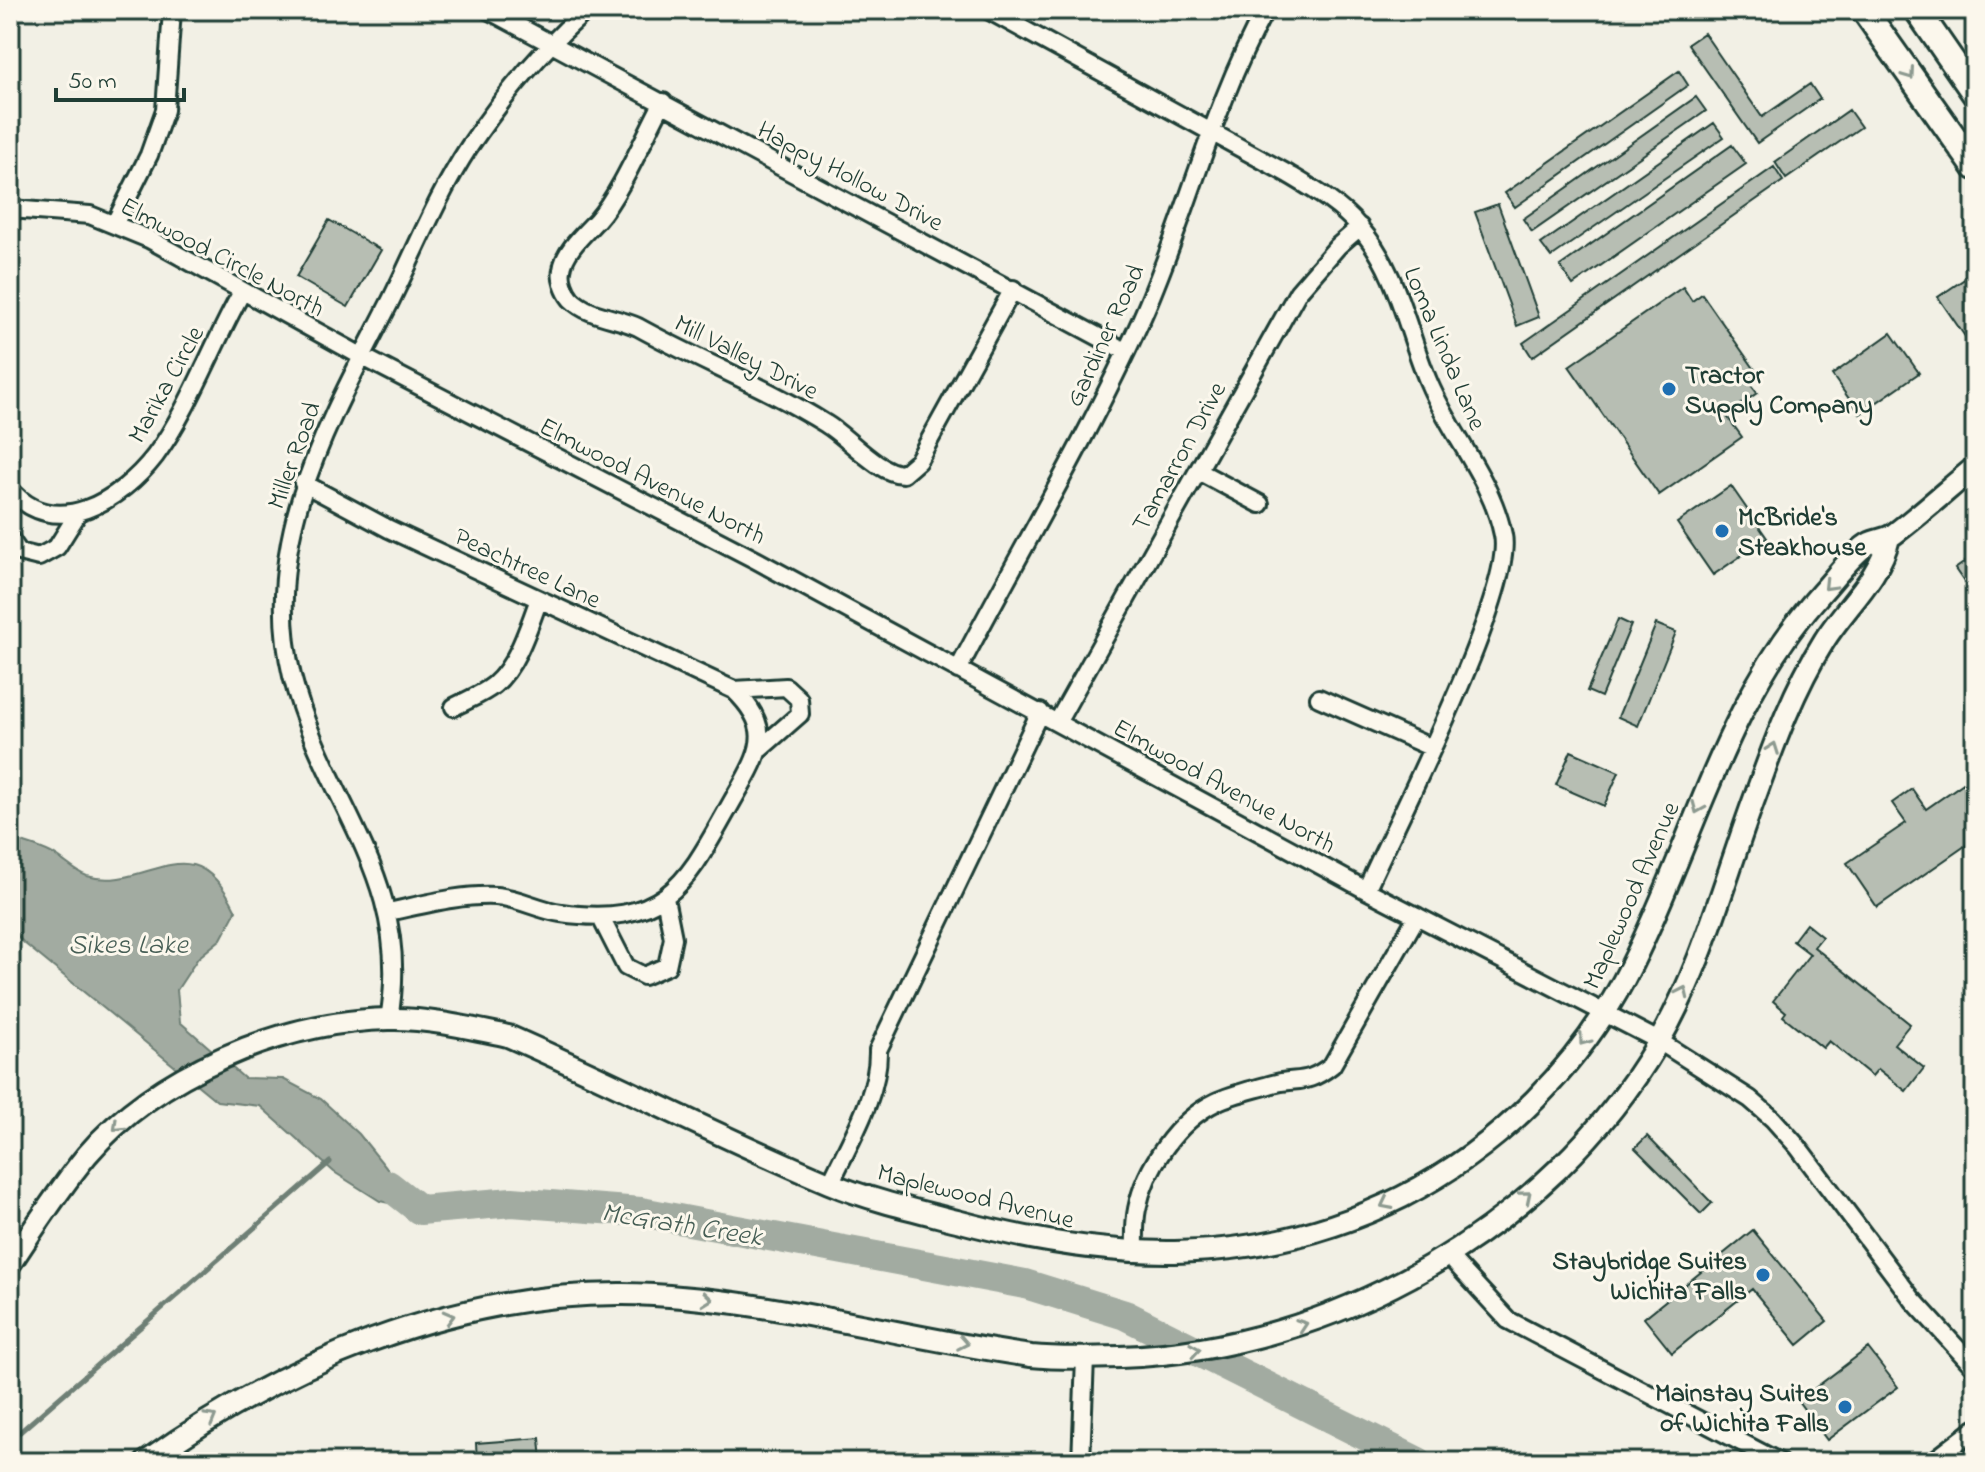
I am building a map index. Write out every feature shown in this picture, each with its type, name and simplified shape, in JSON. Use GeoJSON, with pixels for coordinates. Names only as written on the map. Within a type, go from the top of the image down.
{"type":"FeatureCollection","features":[{"type":"Feature","properties":{"kind":"main road"},"geometry":{"type":"LineString","coordinates":[[1864,10],[1975,167]]}},
{"type":"Feature","properties":{"kind":"main road"},"geometry":{"type":"LineString","coordinates":[[1917,10],[1975,94]]}},
{"type":"Feature","properties":{"kind":"street"},"geometry":{"type":"LineString","coordinates":[[115,223],[149,155],[165,110],[172,10]]}},
{"type":"Feature","properties":{"kind":"street","name":"Happy Hollow Drive"},"geometry":{"type":"LineString","coordinates":[[488,10],[553,42],[1125,351]]}},
{"type":"Feature","properties":{"kind":"street","name":"Miller Road"},"geometry":{"type":"LineString","coordinates":[[389,1019],[396,979],[388,912],[365,845],[318,754],[291,672],[285,581],[303,483],[325,428],[468,148],[553,42],[587,10]]}},
{"type":"Feature","properties":{"kind":"street","name":"Loma Linda Lane"},"geometry":{"type":"LineString","coordinates":[[988,10],[1210,129],[1327,198],[1360,227],[1389,276],[1429,384],[1493,500],[1504,538],[1502,568],[1487,620],[1366,890]]}},
{"type":"Feature","properties":{"kind":"street","name":"Gardiner Road"},"geometry":{"type":"LineString","coordinates":[[958,670],[1125,351],[1172,246],[1210,129],[1239,60],[1265,10]]}},
{"type":"Feature","properties":{"kind":"street","name":"Mill Valley Drive"},"geometry":{"type":"LineString","coordinates":[[663,102],[600,217],[580,238],[562,270],[564,287],[571,299],[595,315],[620,319],[638,327],[825,423],[874,462],[895,474],[903,474],[918,461],[1013,289]]}},
{"type":"Feature","properties":{"kind":"street","name":"Elmwood Circle North"},"geometry":{"type":"LineString","coordinates":[[10,209],[68,211],[115,223],[361,356]]}},
{"type":"Feature","properties":{"kind":"street","name":"Tamarron Drive"},"geometry":{"type":"LineString","coordinates":[[1058,721],[1298,292],[1338,246],[1360,227]]}},
{"type":"Feature","properties":{"kind":"street","name":"Marika Circle"},"geometry":{"type":"LineString","coordinates":[[10,539],[19,552],[39,557],[57,547],[77,515],[128,484],[157,453],[242,292]]}},
{"type":"Feature","properties":{"kind":"street","name":"Elmwood Avenue North"},"geometry":{"type":"LineString","coordinates":[[361,356],[756,560],[1366,890],[1659,1041],[1750,1099],[1773,1119],[1798,1147],[1913,1300],[1975,1368]]}},
{"type":"Feature","properties":{"kind":"street","name":"Maplewood Avenue"},"geometry":{"type":"LineString","coordinates":[[10,1264],[87,1155],[126,1117],[181,1081],[229,1053],[275,1038],[389,1019],[459,1026],[508,1036],[830,1184],[1028,1240],[1135,1253],[1214,1252],[1267,1243],[1362,1216],[1436,1180],[1469,1158],[1537,1099],[1605,1011],[1632,964],[1721,753],[1753,694],[1818,596],[1867,544],[1889,538],[1975,467]]}},
{"type":"Feature","properties":{"kind":"street"},"geometry":{"type":"LineString","coordinates":[[1198,471],[1260,504]]}},
{"type":"Feature","properties":{"kind":"street","name":"Peachtree Lane"},"geometry":{"type":"LineString","coordinates":[[303,483],[389,529],[734,690],[751,706],[757,721],[760,749]]}},
{"type":"Feature","properties":{"kind":"street"},"geometry":{"type":"LineString","coordinates":[[10,489],[37,510],[77,515]]}},
{"type":"Feature","properties":{"kind":"street","name":"Maplewood Avenue"},"geometry":{"type":"LineString","coordinates":[[146,1462],[196,1426],[308,1366],[404,1329],[467,1313],[555,1298],[624,1294],[775,1307],[1034,1356],[1085,1358],[1164,1354],[1226,1344],[1282,1331],[1367,1299],[1448,1255],[1555,1170],[1613,1108],[1659,1041],[1721,897],[1784,718],[1825,639],[1884,559],[1889,538]]}},
{"type":"Feature","properties":{"kind":"street"},"geometry":{"type":"LineString","coordinates":[[454,707],[493,686],[504,674],[539,599]]}},
{"type":"Feature","properties":{"kind":"street","name":"Peachtree Lane"},"geometry":{"type":"LineString","coordinates":[[388,912],[447,900],[495,896],[555,912],[601,918],[622,917],[665,898],[700,854],[760,749],[800,714],[799,699],[786,687],[734,690]]}},
{"type":"Feature","properties":{"kind":"street"},"geometry":{"type":"LineString","coordinates":[[1319,698],[1430,747]]}},
{"type":"Feature","properties":{"kind":"street"},"geometry":{"type":"LineString","coordinates":[[830,1184],[870,1093],[878,1069],[878,1050],[1040,712]]}},
{"type":"Feature","properties":{"kind":"street"},"geometry":{"type":"LineString","coordinates":[[601,918],[626,967],[644,976],[667,966],[673,938],[665,898]]}},
{"type":"Feature","properties":{"kind":"street"},"geometry":{"type":"LineString","coordinates":[[1135,1253],[1137,1209],[1149,1176],[1166,1145],[1184,1125],[1215,1102],[1275,1083],[1299,1083],[1317,1077],[1332,1065],[1417,916]]}},
{"type":"Feature","properties":{"kind":"street"},"geometry":{"type":"LineString","coordinates":[[1448,1255],[1508,1320],[1779,1462]]}},
{"type":"Feature","properties":{"kind":"street"},"geometry":{"type":"LineString","coordinates":[[1081,1462],[1085,1358]]}},
{"type":"Feature","properties":{"kind":"street"},"geometry":{"type":"LineString","coordinates":[[1932,1462],[1975,1429]]}},
{"type":"Feature","properties":{"kind":"water","name":"Sikes Lake"},"geometry":{"type":"Polygon","coordinates":[[[10,838],[46,851],[87,876],[109,879],[168,865],[185,864],[203,869],[219,884],[236,911],[221,939],[198,958],[177,990],[180,1022],[244,1078],[283,1079],[321,1099],[359,1134],[420,1210],[380,1201],[334,1172],[260,1106],[217,1101],[24,943],[10,928],[10,838]]]}},
{"type":"Feature","properties":{"kind":"building"},"geometry":{"type":"Polygon","coordinates":[[[1704,33],[1762,117],[1810,84],[1820,99],[1757,143],[1688,44],[1704,33]]]}},
{"type":"Feature","properties":{"kind":"building"},"geometry":{"type":"Polygon","coordinates":[[[1679,71],[1688,85],[1515,207],[1505,193],[1679,71]]]}},
{"type":"Feature","properties":{"kind":"building"},"geometry":{"type":"Polygon","coordinates":[[[1696,97],[1706,111],[1532,232],[1523,219],[1696,97]]]}},
{"type":"Feature","properties":{"kind":"building"},"geometry":{"type":"Polygon","coordinates":[[[1849,110],[1861,127],[1786,179],[1775,162],[1849,110]]]}},
{"type":"Feature","properties":{"kind":"building"},"geometry":{"type":"Polygon","coordinates":[[[1714,123],[1724,137],[1551,257],[1541,244],[1714,123]]]}},
{"type":"Feature","properties":{"kind":"building"},"geometry":{"type":"Polygon","coordinates":[[[1732,145],[1746,164],[1573,285],[1560,266],[1732,145]]]}},
{"type":"Feature","properties":{"kind":"building"},"geometry":{"type":"Polygon","coordinates":[[[1774,167],[1783,181],[1532,357],[1523,343],[1774,167]]]}},
{"type":"Feature","properties":{"kind":"building"},"geometry":{"type":"Polygon","coordinates":[[[1498,204],[1539,317],[1517,326],[1475,212],[1498,204]]]}},
{"type":"Feature","properties":{"kind":"building"},"geometry":{"type":"Polygon","coordinates":[[[329,220],[381,250],[348,307],[296,277],[329,220]]]}},
{"type":"Feature","properties":{"kind":"building"},"geometry":{"type":"Polygon","coordinates":[[[1975,272],[1975,351],[1938,297],[1975,272]]]}},
{"type":"Feature","properties":{"kind":"building","name":"Tractor Supply Company"},"geometry":{"type":"Polygon","coordinates":[[[1683,287],[1692,301],[1702,294],[1760,377],[1750,384],[1757,393],[1726,415],[1742,437],[1659,495],[1569,366],[1683,287]]]}},
{"type":"Feature","properties":{"kind":"building"},"geometry":{"type":"Polygon","coordinates":[[[1891,333],[1919,373],[1860,414],[1832,375],[1891,333]]]}},
{"type":"Feature","properties":{"kind":"building","name":"McBride's Steakhouse"},"geometry":{"type":"Polygon","coordinates":[[[1731,486],[1767,538],[1713,575],[1677,523],[1731,486]]]}},
{"type":"Feature","properties":{"kind":"building"},"geometry":{"type":"Polygon","coordinates":[[[1975,555],[1975,598],[1955,569],[1975,555]]]}},
{"type":"Feature","properties":{"kind":"building"},"geometry":{"type":"Polygon","coordinates":[[[1618,619],[1631,625],[1601,697],[1587,691],[1618,619]]]}},
{"type":"Feature","properties":{"kind":"building"},"geometry":{"type":"Polygon","coordinates":[[[1656,624],[1676,632],[1638,726],[1618,717],[1656,624]]]}},
{"type":"Feature","properties":{"kind":"building"},"geometry":{"type":"Polygon","coordinates":[[[1571,751],[1619,772],[1604,806],[1556,785],[1571,751]]]}},
{"type":"Feature","properties":{"kind":"building"},"geometry":{"type":"Polygon","coordinates":[[[1975,775],[1975,839],[1877,907],[1847,863],[1906,823],[1892,803],[1912,789],[1926,809],[1975,775]]]}},
{"type":"Feature","properties":{"kind":"building"},"geometry":{"type":"Polygon","coordinates":[[[1806,924],[1822,937],[1814,947],[1910,1024],[1894,1044],[1924,1068],[1906,1091],[1878,1069],[1872,1076],[1829,1041],[1823,1048],[1783,1016],[1786,1012],[1773,1001],[1810,954],[1793,941],[1806,924]]]}},
{"type":"Feature","properties":{"kind":"building"},"geometry":{"type":"Polygon","coordinates":[[[1647,1136],[1712,1203],[1701,1214],[1635,1148],[1647,1136]]]}},
{"type":"Feature","properties":{"kind":"building"},"geometry":{"type":"Polygon","coordinates":[[[1753,1230],[1827,1321],[1798,1345],[1752,1289],[1672,1353],[1644,1318],[1753,1230]]]}},
{"type":"Feature","properties":{"kind":"building"},"geometry":{"type":"Polygon","coordinates":[[[1868,1348],[1898,1387],[1827,1440],[1798,1401],[1868,1348]]]}},
{"type":"Feature","properties":{"kind":"building"},"geometry":{"type":"Polygon","coordinates":[[[540,1438],[542,1462],[477,1462],[476,1443],[540,1438]]]}},
{"type":"Feature","properties":{"kind":"waterway"},"geometry":{"type":"LineString","coordinates":[[20,1432],[330,1162]]}},
{"type":"Feature","properties":{"kind":"waterway","name":"McGrath Creek"},"geometry":{"type":"LineString","coordinates":[[388,1185],[420,1210],[512,1202],[641,1212],[1025,1284],[1125,1315],[1418,1462]]}},
{"type":"Feature","properties":{"kind":"place","name":"Tractor Supply Company"},"geometry":{"type":"Point","coordinates":[1669,389]}},
{"type":"Feature","properties":{"kind":"place","name":"McBride's Steakhouse"},"geometry":{"type":"Point","coordinates":[1722,531]}},
{"type":"Feature","properties":{"kind":"place","name":"Staybridge Suites Wichita Falls"},"geometry":{"type":"Point","coordinates":[1763,1275]}},
{"type":"Feature","properties":{"kind":"place","name":"Mainstay Suites of Wichita Falls"},"geometry":{"type":"Point","coordinates":[1845,1407]}}]}
